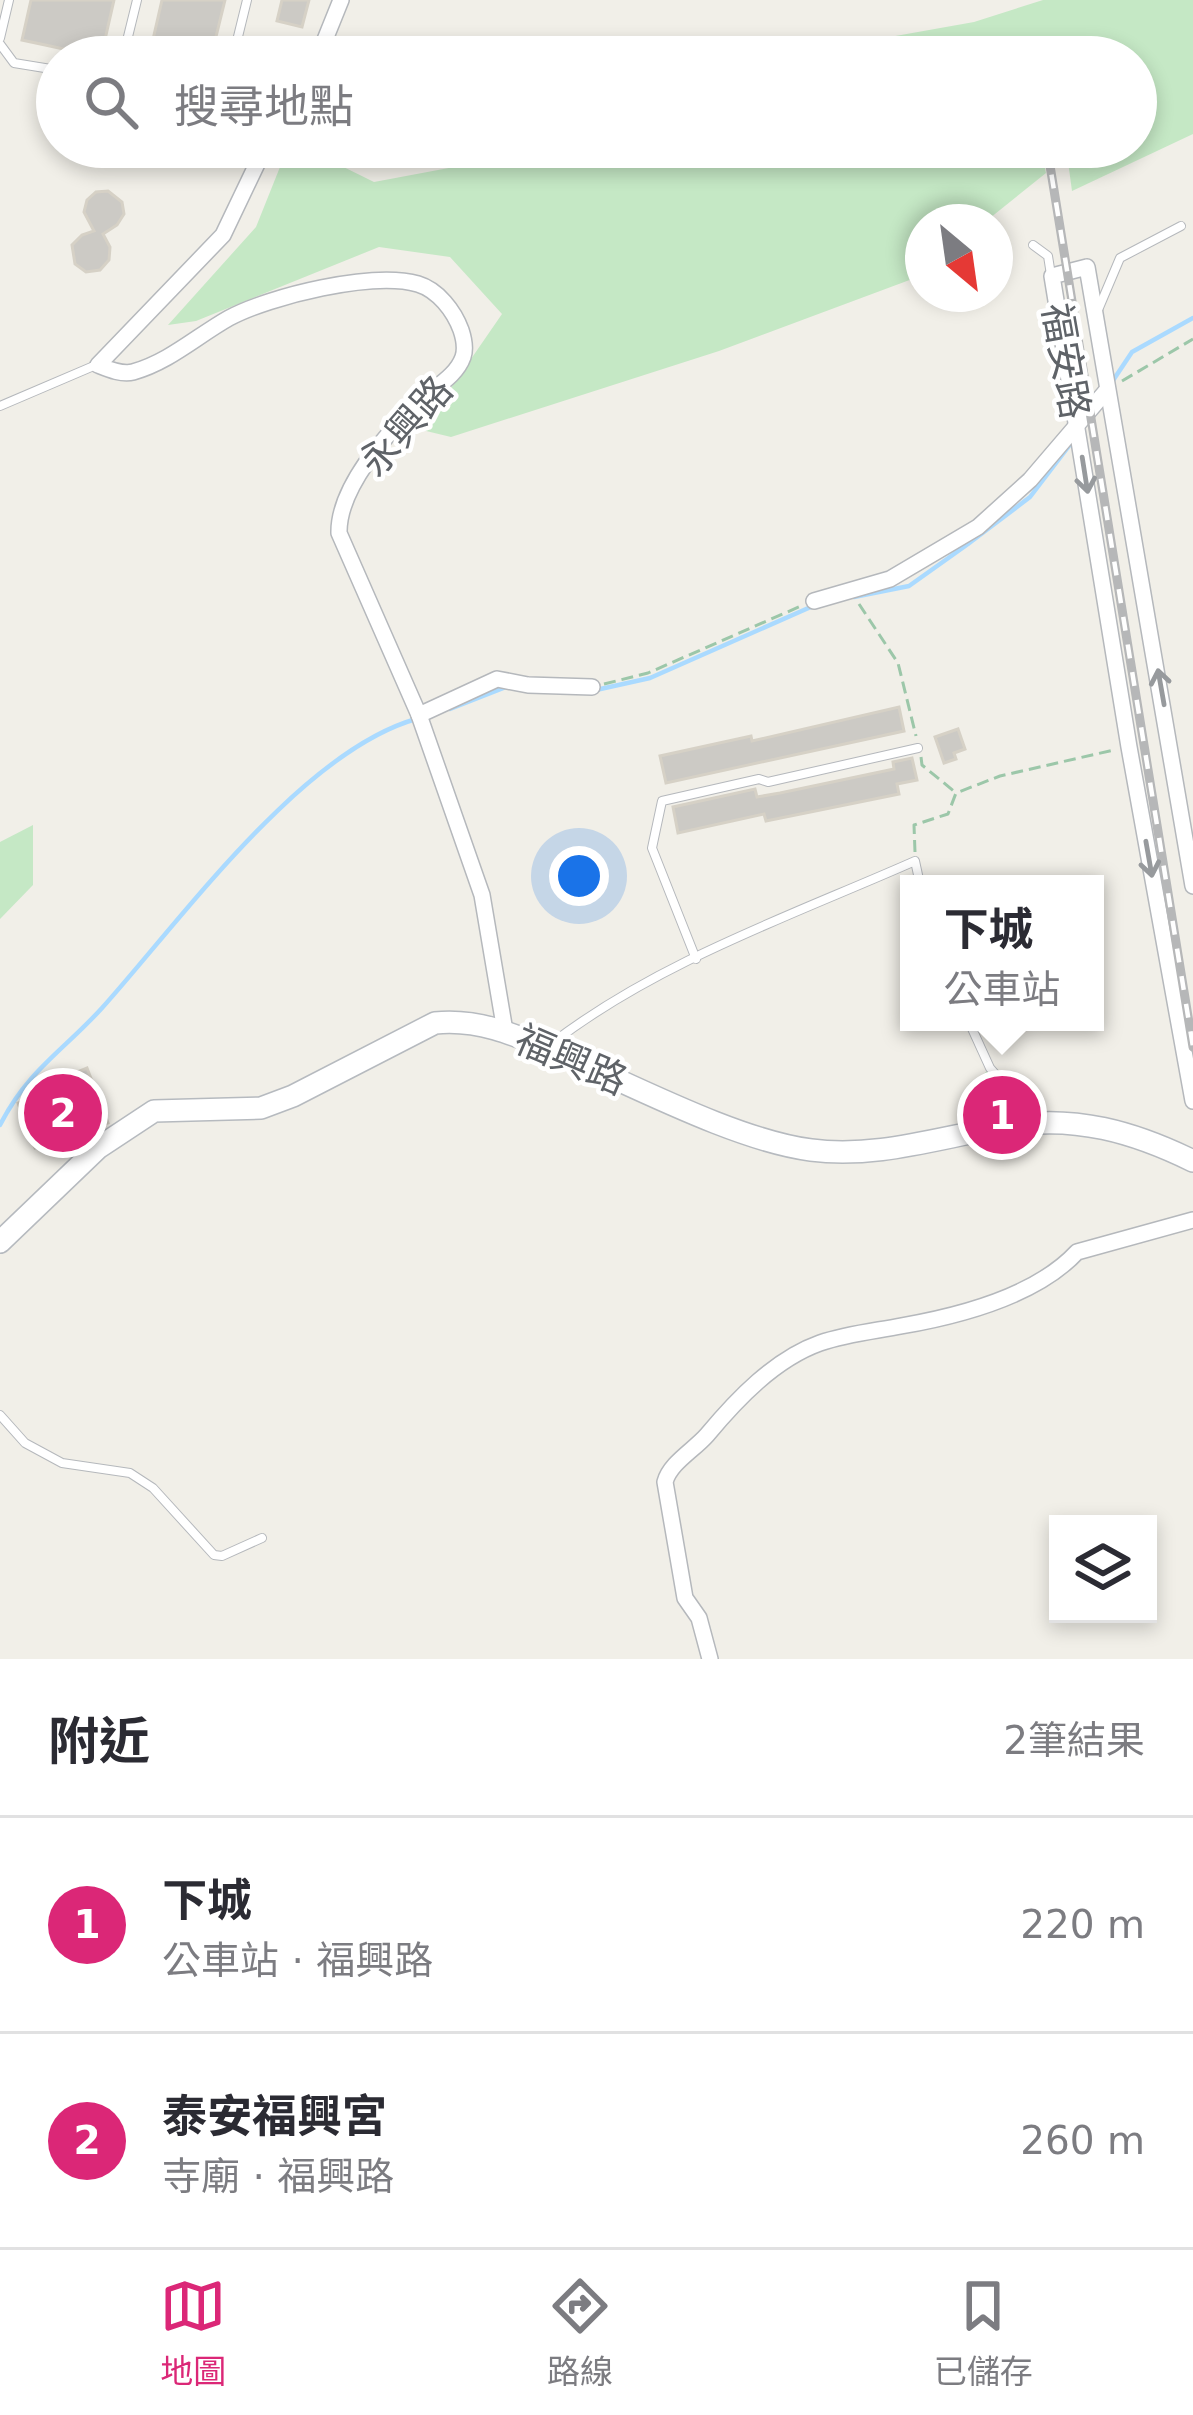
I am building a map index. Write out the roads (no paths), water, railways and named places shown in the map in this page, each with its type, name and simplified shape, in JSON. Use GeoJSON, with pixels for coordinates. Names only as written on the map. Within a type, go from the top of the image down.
{"type":"FeatureCollection","features":[{"type":"Feature","properties":{"kind":"street"},"geometry":{"type":"LineString","coordinates":[[326,36],[341,0]]}},
{"type":"Feature","properties":{"kind":"street"},"geometry":{"type":"LineString","coordinates":[[98,365],[223,235],[255,168]]}},
{"type":"Feature","properties":{"kind":"street","name":"福安路"},"geometry":{"type":"LineString","coordinates":[[1193,886],[1087,266],[1052,276],[1193,1101]]}},
{"type":"Feature","properties":{"kind":"street","name":"永興路"},"geometry":{"type":"LineString","coordinates":[[98,365],[131,373],[181,351],[233,316],[335,285],[418,284],[440,298],[460,330],[465,347],[462,362],[391,435],[338,515],[344,552],[419,715],[482,895],[506,1031]]}},
{"type":"Feature","properties":{"kind":"street"},"geometry":{"type":"LineString","coordinates":[[814,601],[890,580],[978,527],[1030,480],[1107,391]]}},
{"type":"Feature","properties":{"kind":"street"},"geometry":{"type":"LineString","coordinates":[[419,715],[497,679],[592,687]]}},
{"type":"Feature","properties":{"kind":"street","name":"福興路"},"geometry":{"type":"LineString","coordinates":[[0,1242],[98,1148],[154,1111],[261,1108],[434,1023],[461,1020],[506,1031],[720,1122],[812,1151],[904,1147],[1059,1122],[1112,1129],[1193,1161]]}},
{"type":"Feature","properties":{"kind":"street"},"geometry":{"type":"LineString","coordinates":[[710,1659],[699,1618],[685,1598],[665,1482],[668,1472],[697,1447],[733,1404],[766,1376],[818,1344],[974,1308],[1014,1293],[1077,1252],[1193,1220]]}},
{"type":"Feature","properties":{"kind":"lane"},"geometry":{"type":"LineString","coordinates":[[9,0],[0,41],[14,63],[36,67]]}},
{"type":"Feature","properties":{"kind":"lane"},"geometry":{"type":"LineString","coordinates":[[128,36],[137,0]]}},
{"type":"Feature","properties":{"kind":"lane"},"geometry":{"type":"LineString","coordinates":[[238,36],[247,0]]}},
{"type":"Feature","properties":{"kind":"lane"},"geometry":{"type":"LineString","coordinates":[[1095,317],[1120,257],[1181,226]]}},
{"type":"Feature","properties":{"kind":"lane"},"geometry":{"type":"LineString","coordinates":[[1033,245],[1048,256],[1052,276]]}},
{"type":"Feature","properties":{"kind":"lane"},"geometry":{"type":"LineString","coordinates":[[0,406],[98,365]]}},
{"type":"Feature","properties":{"kind":"lane"},"geometry":{"type":"LineString","coordinates":[[696,959],[652,848],[662,801],[918,748]]}},
{"type":"Feature","properties":{"kind":"lane"},"geometry":{"type":"LineString","coordinates":[[545,1048],[590,1013],[696,959],[915,861],[918,875]]}},
{"type":"Feature","properties":{"kind":"lane"},"geometry":{"type":"LineString","coordinates":[[973,1031],[991,1068],[1038,1123]]}},
{"type":"Feature","properties":{"kind":"lane"},"geometry":{"type":"LineString","coordinates":[[0,1414],[25,1442],[62,1463],[130,1473],[153,1488],[214,1555],[222,1556],[262,1538]]}},
{"type":"Feature","properties":{"kind":"waterway"},"geometry":{"type":"LineString","coordinates":[[1112,382],[1132,352],[1193,318]]}},
{"type":"Feature","properties":{"kind":"waterway"},"geometry":{"type":"LineString","coordinates":[[854,597],[909,586],[1030,497],[1069,446]]}},
{"type":"Feature","properties":{"kind":"waterway"},"geometry":{"type":"LineString","coordinates":[[596,690],[650,678],[813,606]]}},
{"type":"Feature","properties":{"kind":"waterway"},"geometry":{"type":"LineString","coordinates":[[450,709],[506,687]]}},
{"type":"Feature","properties":{"kind":"waterway"},"geometry":{"type":"LineString","coordinates":[[0,1125],[34,1075],[102,1008],[287,802],[373,737],[416,719]]}},
{"type":"Feature","properties":{"kind":"railway"},"geometry":{"type":"LineString","coordinates":[[1050,168],[1193,1047]]}},
{"type":"Feature","properties":{"kind":"place","name":"泰安福興宮"},"geometry":{"type":"Point","coordinates":[63,1113]}},
{"type":"Feature","properties":{"kind":"place","name":"下城"},"geometry":{"type":"Point","coordinates":[1002,1115]}}]}
